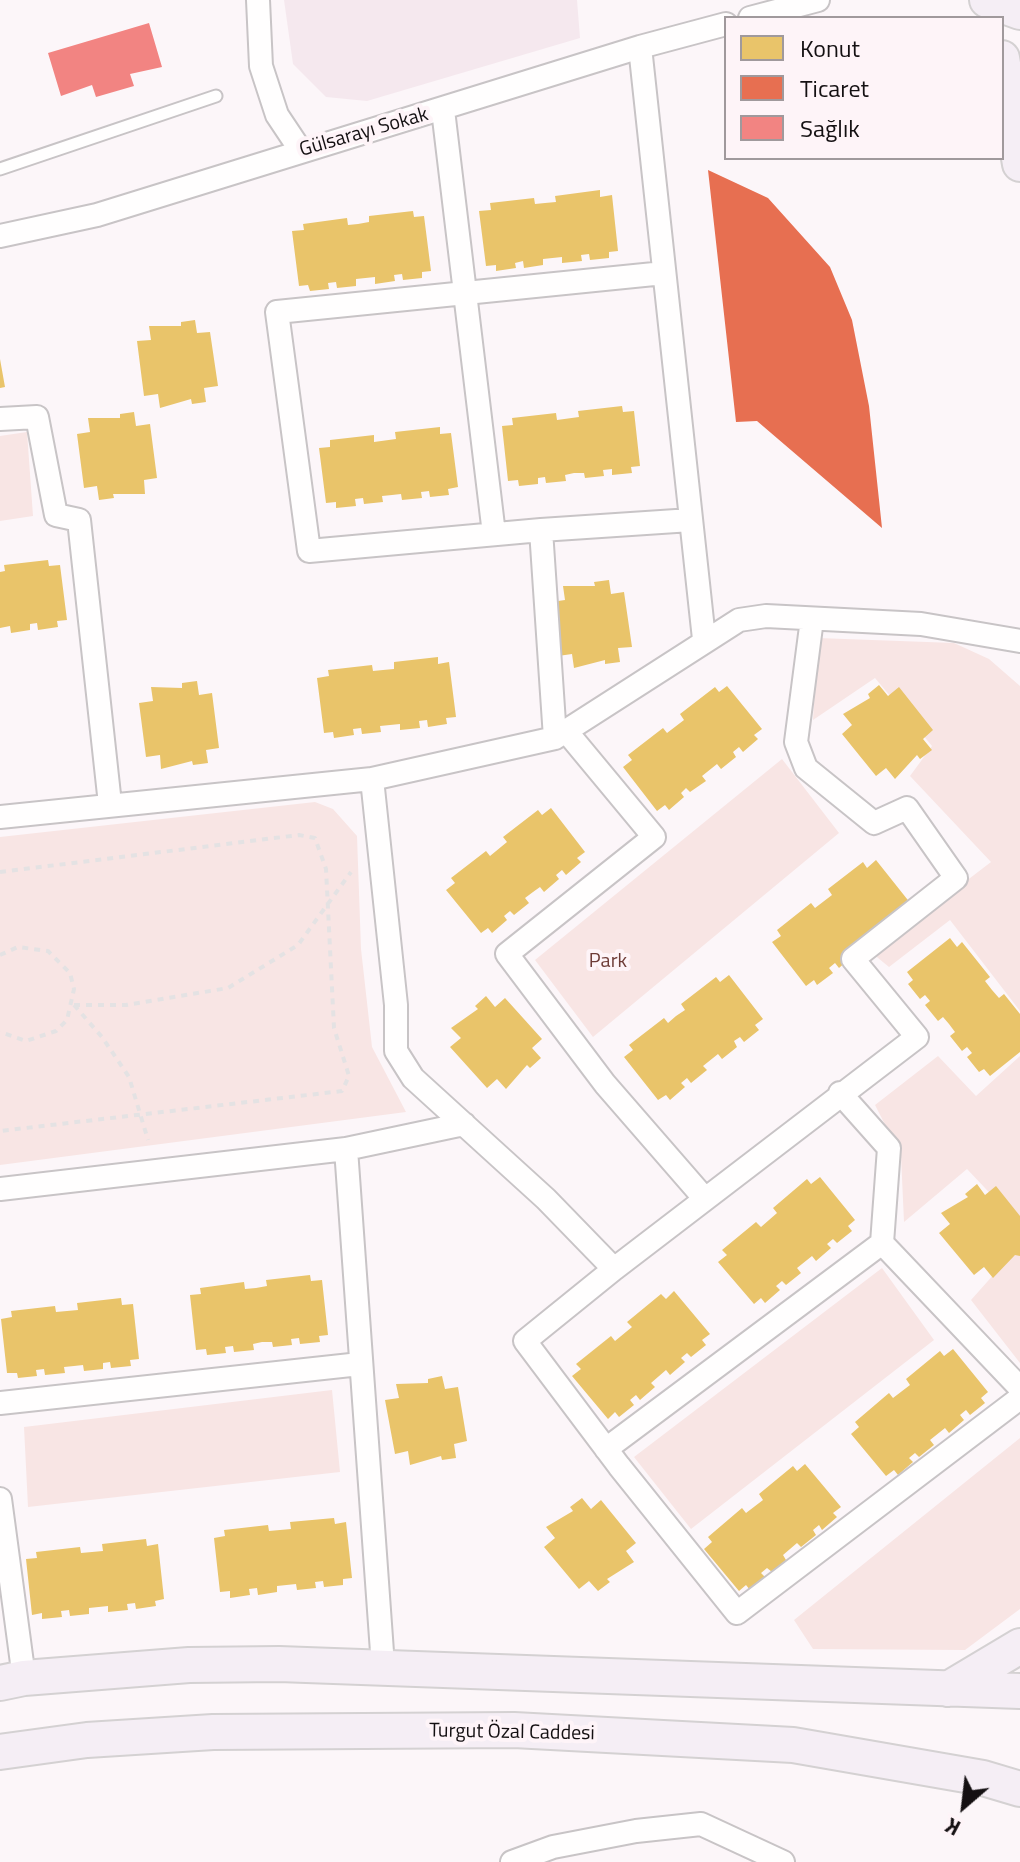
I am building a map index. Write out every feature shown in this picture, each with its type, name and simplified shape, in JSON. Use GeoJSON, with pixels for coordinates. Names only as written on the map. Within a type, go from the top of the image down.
{"type":"FeatureCollection","features":[{"type":"Feature","properties":{"kind":"main road"},"geometry":{"type":"LineString","coordinates":[[985,0],[1020,12]]}},
{"type":"Feature","properties":{"kind":"main road"},"geometry":{"type":"LineString","coordinates":[[1004,70],[1020,164]]}},
{"type":"Feature","properties":{"kind":"main road"},"geometry":{"type":"LineString","coordinates":[[946,1690],[1020,1646]]}},
{"type":"Feature","properties":{"kind":"main road"},"geometry":{"type":"LineString","coordinates":[[12,1680],[189,1665],[383,1666],[1014,1693]]}},
{"type":"Feature","properties":{"kind":"main road","name":"Turgut Özal Caddesi"},"geometry":{"type":"LineString","coordinates":[[0,1752],[87,1740],[200,1733],[514,1730],[793,1745],[983,1778],[1020,1789]]}},
{"type":"Feature","properties":{"kind":"main road"},"geometry":{"type":"LineString","coordinates":[[983,1778],[1009,1779],[1020,1774]]}},
{"type":"Feature","properties":{"kind":"street"},"geometry":{"type":"LineString","coordinates":[[258,0],[261,66],[277,115],[301,151]]}},
{"type":"Feature","properties":{"kind":"street"},"geometry":{"type":"LineString","coordinates":[[758,16],[818,0]]}},
{"type":"Feature","properties":{"kind":"street","name":"Gülsarayı Sokak"},"geometry":{"type":"LineString","coordinates":[[0,236],[97,215],[640,47],[724,25]]}},
{"type":"Feature","properties":{"kind":"street"},"geometry":{"type":"LineString","coordinates":[[640,47],[704,639]]}},
{"type":"Feature","properties":{"kind":"street"},"geometry":{"type":"LineString","coordinates":[[443,110],[494,534]]}},
{"type":"Feature","properties":{"kind":"street"},"geometry":{"type":"LineString","coordinates":[[664,273],[277,312],[309,551],[691,520]]}},
{"type":"Feature","properties":{"kind":"street"},"geometry":{"type":"LineString","coordinates":[[0,419],[37,417],[56,515],[79,520],[110,804]]}},
{"type":"Feature","properties":{"kind":"street"},"geometry":{"type":"LineString","coordinates":[[541,530],[560,734],[654,837],[507,954],[605,1084],[705,1199]]}},
{"type":"Feature","properties":{"kind":"street"},"geometry":{"type":"LineString","coordinates":[[0,817],[372,779],[560,734],[704,639],[739,620],[766,616],[921,624],[1020,641]]}},
{"type":"Feature","properties":{"kind":"street"},"geometry":{"type":"LineString","coordinates":[[812,619],[796,742],[806,768],[874,823],[907,808],[956,878],[853,959],[917,1037],[840,1093],[525,1341],[606,1449],[737,1613],[1020,1398]]}},
{"type":"Feature","properties":{"kind":"street"},"geometry":{"type":"LineString","coordinates":[[372,779],[396,1005],[396,1051],[413,1078],[546,1199],[614,1269]]}},
{"type":"Feature","properties":{"kind":"street"},"geometry":{"type":"LineString","coordinates":[[840,1093],[889,1148],[882,1243],[1020,1388]]}},
{"type":"Feature","properties":{"kind":"street"},"geometry":{"type":"LineString","coordinates":[[0,1189],[346,1149],[464,1124]]}},
{"type":"Feature","properties":{"kind":"street"},"geometry":{"type":"LineString","coordinates":[[346,1149],[383,1666]]}},
{"type":"Feature","properties":{"kind":"street"},"geometry":{"type":"LineString","coordinates":[[606,1449],[882,1243]]}},
{"type":"Feature","properties":{"kind":"street"},"geometry":{"type":"LineString","coordinates":[[0,1403],[360,1364]]}},
{"type":"Feature","properties":{"kind":"street"},"geometry":{"type":"LineString","coordinates":[[0,1499],[12,1680]]}},
{"type":"Feature","properties":{"kind":"street"},"geometry":{"type":"LineString","coordinates":[[512,1862],[553,1847],[636,1831],[701,1824],[783,1862]]}},
{"type":"Feature","properties":{"kind":"lane"},"geometry":{"type":"LineString","coordinates":[[0,169],[216,96]]}},
{"type":"Feature","properties":{"kind":"path"},"geometry":{"type":"LineString","coordinates":[[0,872],[299,835],[315,838],[326,869],[334,1028],[349,1076],[342,1091],[0,1131]]}},
{"type":"Feature","properties":{"kind":"path"},"geometry":{"type":"LineString","coordinates":[[74,1005],[126,1005],[228,988],[298,945],[351,872]]}},
{"type":"Feature","properties":{"kind":"path"},"geometry":{"type":"LineString","coordinates":[[0,955],[18,947],[48,951],[70,973],[74,1005],[67,1020],[42,1039],[26,1041],[0,1032]]}},
{"type":"Feature","properties":{"kind":"path"},"geometry":{"type":"LineString","coordinates":[[74,1005],[102,1037],[129,1077],[148,1140]]}},
{"type":"Feature","properties":{"kind":"shaded area"},"geometry":{"type":"Polygon","coordinates":[[[284,0],[577,0],[580,38],[367,101],[326,97],[293,64],[284,0]]]}},
{"type":"Feature","properties":{"kind":"green space"},"geometry":{"type":"Polygon","coordinates":[[[27,432],[33,516],[0,521],[0,436],[27,432]]]}},
{"type":"Feature","properties":{"kind":"green space"},"geometry":{"type":"Polygon","coordinates":[[[818,638],[954,643],[989,659],[1020,686],[1020,1011],[950,920],[889,967],[872,953],[991,862],[910,776],[932,746],[875,678],[813,720],[818,638]]]}},
{"type":"Feature","properties":{"kind":"green space","name":"Park"},"geometry":{"type":"Polygon","coordinates":[[[782,759],[839,833],[593,1037],[535,960],[782,759]]]}},
{"type":"Feature","properties":{"kind":"green space"},"geometry":{"type":"Polygon","coordinates":[[[315,802],[333,809],[357,836],[361,949],[372,1047],[406,1112],[0,1165],[0,837],[315,802]]]}},
{"type":"Feature","properties":{"kind":"green space"},"geometry":{"type":"Polygon","coordinates":[[[938,1056],[976,1096],[1020,1056],[1020,1225],[967,1169],[904,1222],[901,1156],[875,1105],[938,1056]]]}},
{"type":"Feature","properties":{"kind":"green space"},"geometry":{"type":"Polygon","coordinates":[[[1020,1245],[1020,1363],[971,1300],[1020,1245]]]}},
{"type":"Feature","properties":{"kind":"green space"},"geometry":{"type":"Polygon","coordinates":[[[882,1268],[934,1340],[691,1529],[634,1457],[882,1268]]]}},
{"type":"Feature","properties":{"kind":"green space"},"geometry":{"type":"Polygon","coordinates":[[[332,1390],[340,1472],[28,1507],[24,1427],[332,1390]]]}},
{"type":"Feature","properties":{"kind":"green space"},"geometry":{"type":"Polygon","coordinates":[[[1020,1438],[1020,1609],[965,1650],[813,1649],[794,1620],[1020,1438]]]}},
{"type":"Feature","properties":{"kind":"building: Konut"},"geometry":{"type":"Polygon","coordinates":[[[600,190],[600,197],[612,195],[618,251],[609,252],[609,258],[590,260],[589,254],[581,255],[582,261],[562,263],[562,257],[543,259],[543,265],[524,268],[523,261],[515,263],[516,268],[496,271],[496,265],[486,266],[479,211],[491,210],[490,203],[534,198],[535,204],[556,202],[555,196],[600,190]]]}},
{"type":"Feature","properties":{"kind":"building: Konut"},"geometry":{"type":"Polygon","coordinates":[[[413,211],[414,217],[424,216],[431,271],[422,272],[422,278],[403,280],[402,274],[394,275],[395,281],[375,284],[375,277],[356,279],[356,286],[337,288],[336,282],[328,283],[329,289],[310,291],[308,285],[299,286],[292,231],[304,230],[303,224],[347,218],[348,225],[358,224],[369,222],[369,216],[413,211]]]}},
{"type":"Feature","properties":{"kind":"building: Konut"},"geometry":{"type":"Polygon","coordinates":[[[195,320],[197,333],[210,332],[218,386],[204,388],[206,402],[192,404],[191,399],[160,408],[158,394],[144,396],[137,341],[151,340],[149,326],[181,326],[181,322],[195,320]]]}},
{"type":"Feature","properties":{"kind":"building: Konut"},"geometry":{"type":"Polygon","coordinates":[[[0,359],[5,387],[0,388],[0,359]]]}},
{"type":"Feature","properties":{"kind":"building: Konut"},"geometry":{"type":"Polygon","coordinates":[[[622,406],[623,412],[634,411],[640,466],[631,467],[632,473],[612,475],[612,469],[603,470],[604,476],[585,478],[584,473],[574,473],[565,475],[566,481],[546,483],[545,477],[538,478],[538,484],[519,486],[518,480],[508,481],[502,426],[513,425],[512,418],[556,413],[557,420],[579,417],[578,411],[622,406]]]}},
{"type":"Feature","properties":{"kind":"building: Konut"},"geometry":{"type":"Polygon","coordinates":[[[134,412],[136,426],[150,424],[157,478],[144,480],[145,494],[113,494],[114,498],[99,500],[97,486],[84,488],[77,434],[90,432],[88,418],[120,418],[120,414],[134,412]]]}},
{"type":"Feature","properties":{"kind":"building: Konut"},"geometry":{"type":"Polygon","coordinates":[[[440,427],[440,434],[451,433],[458,487],[448,489],[449,495],[430,497],[429,491],[421,492],[422,498],[402,500],[401,494],[382,496],[383,502],[364,504],[363,498],[355,499],[356,506],[336,508],[336,502],[326,503],[319,448],[330,447],[330,440],[374,435],[374,442],[396,439],[395,432],[440,427]]]}},
{"type":"Feature","properties":{"kind":"building: Konut"},"geometry":{"type":"Polygon","coordinates":[[[48,560],[49,566],[60,565],[67,620],[57,621],[58,627],[38,630],[37,623],[30,624],[30,630],[11,633],[10,626],[0,628],[0,572],[5,571],[4,565],[48,560]]]}},
{"type":"Feature","properties":{"kind":"building: Konut"},"geometry":{"type":"Polygon","coordinates":[[[609,580],[611,594],[624,592],[632,647],[618,648],[620,662],[605,664],[605,660],[574,668],[572,654],[558,656],[551,602],[565,600],[563,586],[595,586],[594,582],[609,580]]]}},
{"type":"Feature","properties":{"kind":"building: Konut"},"geometry":{"type":"Polygon","coordinates":[[[438,657],[438,664],[449,662],[456,717],[446,718],[447,724],[428,727],[427,720],[419,721],[420,728],[400,730],[400,724],[380,726],[381,732],[362,734],[361,728],[353,729],[354,735],[334,738],[333,732],[324,733],[317,678],[329,676],[328,670],[372,665],[373,671],[394,669],[394,662],[438,657]]]}},
{"type":"Feature","properties":{"kind":"building: Konut"},"geometry":{"type":"Polygon","coordinates":[[[197,681],[199,695],[212,693],[219,748],[206,750],[208,763],[193,765],[192,761],[161,769],[160,755],[146,757],[139,703],[153,701],[151,687],[182,688],[182,683],[197,681]]]}},
{"type":"Feature","properties":{"kind":"building: Konut"},"geometry":{"type":"Polygon","coordinates":[[[879,685],[888,696],[899,687],[933,730],[923,739],[932,750],[920,759],[917,755],[895,779],[886,768],[876,776],[842,734],[852,725],[843,714],[870,698],[868,694],[879,685]]]}},
{"type":"Feature","properties":{"kind":"building: Konut"},"geometry":{"type":"Polygon","coordinates":[[[727,686],[762,729],[754,735],[758,739],[743,752],[739,747],[733,752],[736,757],[721,769],[717,764],[702,776],[706,781],[690,792],[686,788],[681,793],[684,797],[669,810],[665,805],[657,811],[623,767],[632,760],[628,755],[663,728],[667,733],[684,720],[680,714],[715,687],[719,692],[727,686]]]}},
{"type":"Feature","properties":{"kind":"building: Konut"},"geometry":{"type":"Polygon","coordinates":[[[551,808],[585,852],[577,858],[581,862],[566,875],[562,870],[556,875],[559,879],[544,892],[540,887],[525,898],[529,903],[514,915],[510,911],[504,916],[507,920],[492,933],[488,928],[481,933],[446,890],[455,883],[451,878],[486,851],[490,856],[507,842],[503,837],[538,810],[542,815],[551,808]]]}},
{"type":"Feature","properties":{"kind":"building: Konut"},"geometry":{"type":"Polygon","coordinates":[[[876,860],[911,904],[839,968],[835,963],[829,968],[833,973],[817,985],[814,980],[806,986],[772,942],[781,936],[777,930],[811,903],[815,908],[832,895],[828,889],[863,862],[867,868],[876,860]]]}},
{"type":"Feature","properties":{"kind":"building: Konut"},"geometry":{"type":"Polygon","coordinates":[[[950,938],[957,947],[962,942],[990,977],[985,981],[992,990],[999,998],[1004,994],[1020,1014],[1020,1052],[990,1076],[984,1069],[979,1072],[967,1057],[972,1053],[967,1047],[962,1051],[950,1036],[955,1032],[949,1024],[943,1017],[938,1021],[925,1005],[930,1001],[925,995],[920,999],[908,984],[913,980],[907,972],[950,938]]]}},
{"type":"Feature","properties":{"kind":"building: Konut"},"geometry":{"type":"Polygon","coordinates":[[[729,975],[763,1019],[755,1025],[759,1030],[744,1042],[740,1037],[734,1041],[737,1047],[722,1059],[718,1054],[703,1066],[707,1070],[691,1083],[687,1078],[681,1083],[685,1087],[670,1100],[666,1095],[658,1100],[624,1057],[633,1050],[629,1045],[664,1018],[668,1023],[685,1010],[681,1004],[716,977],[720,982],[729,975]]]}},
{"type":"Feature","properties":{"kind":"building: Konut"},"geometry":{"type":"Polygon","coordinates":[[[486,996],[495,1007],[505,998],[542,1039],[532,1048],[541,1058],[530,1068],[527,1065],[506,1089],[497,1079],[487,1088],[450,1047],[461,1038],[451,1028],[478,1009],[475,1006],[486,996]]]}},
{"type":"Feature","properties":{"kind":"building: Konut"},"geometry":{"type":"Polygon","coordinates":[[[820,1177],[855,1220],[848,1226],[852,1231],[837,1243],[833,1239],[827,1244],[831,1248],[816,1261],[812,1256],[797,1268],[801,1273],[786,1285],[782,1281],[776,1286],[780,1290],[765,1303],[761,1298],[754,1304],[718,1262],[727,1255],[722,1250],[756,1222],[761,1227],[777,1213],[773,1208],[807,1179],[811,1184],[820,1177]]]}},
{"type":"Feature","properties":{"kind":"building: Konut"},"geometry":{"type":"Polygon","coordinates":[[[977,1184],[985,1195],[996,1186],[1020,1216],[1020,1256],[1015,1255],[993,1278],[984,1267],[974,1275],[939,1233],[950,1224],[941,1213],[968,1197],[965,1194],[977,1184]]]}},
{"type":"Feature","properties":{"kind":"building: Konut"},"geometry":{"type":"Polygon","coordinates":[[[310,1275],[311,1281],[322,1280],[328,1335],[319,1336],[320,1342],[300,1344],[299,1338],[291,1339],[292,1345],[273,1347],[272,1342],[262,1342],[253,1344],[254,1350],[234,1352],[233,1346],[225,1347],[226,1353],[207,1355],[206,1349],[196,1350],[190,1295],[201,1294],[200,1288],[244,1282],[245,1289],[256,1288],[267,1286],[266,1280],[310,1275]]]}},
{"type":"Feature","properties":{"kind":"building: Konut"},"geometry":{"type":"Polygon","coordinates":[[[674,1291],[710,1334],[702,1340],[706,1345],[691,1357],[687,1353],[681,1358],[685,1362],[670,1375],[666,1370],[651,1383],[655,1387],[640,1400],[636,1395],[630,1400],[634,1405],[619,1417],[615,1412],[608,1419],[572,1376],[581,1369],[576,1364],[611,1336],[615,1341],[632,1327],[627,1322],[661,1294],[666,1299],[674,1291]]]}},
{"type":"Feature","properties":{"kind":"building: Konut"},"geometry":{"type":"Polygon","coordinates":[[[121,1298],[122,1305],[133,1304],[139,1359],[130,1360],[131,1366],[111,1368],[110,1362],[103,1363],[103,1369],[84,1371],[83,1365],[64,1367],[65,1373],[45,1375],[44,1369],[36,1370],[37,1376],[18,1378],[17,1373],[7,1373],[1,1319],[12,1317],[11,1311],[55,1306],[56,1312],[78,1310],[77,1303],[121,1298]]]}},
{"type":"Feature","properties":{"kind":"building: Konut"},"geometry":{"type":"Polygon","coordinates":[[[953,1349],[988,1392],[981,1398],[985,1403],[970,1415],[966,1410],[960,1415],[964,1420],[949,1433],[945,1428],[930,1440],[934,1445],[919,1457],[915,1453],[909,1458],[913,1462],[898,1475],[894,1470],[886,1476],[851,1434],[859,1427],[855,1422],[889,1393],[893,1398],[910,1385],[906,1379],[940,1351],[944,1356],[953,1349]]]}},
{"type":"Feature","properties":{"kind":"building: Konut"},"geometry":{"type":"Polygon","coordinates":[[[442,1376],[445,1389],[458,1387],[467,1441],[454,1444],[456,1458],[442,1460],[441,1456],[410,1465],[408,1451],[395,1454],[385,1400],[399,1398],[396,1384],[428,1383],[428,1379],[442,1376]]]}},
{"type":"Feature","properties":{"kind":"building: Konut"},"geometry":{"type":"Polygon","coordinates":[[[805,1464],[841,1507],[833,1513],[837,1517],[822,1530],[819,1525],[813,1530],[816,1535],[801,1547],[797,1543],[783,1555],[786,1560],[772,1572],[767,1568],[761,1573],[765,1577],[750,1590],[746,1585],[739,1591],[704,1549],[712,1542],[708,1537],[742,1508],[746,1513],[763,1500],[759,1494],[793,1466],[797,1471],[805,1464]]]}},
{"type":"Feature","properties":{"kind":"building: Konut"},"geometry":{"type":"Polygon","coordinates":[[[582,1498],[591,1509],[601,1500],[636,1543],[626,1551],[634,1562],[607,1579],[610,1582],[598,1591],[589,1581],[579,1589],[544,1547],[555,1538],[546,1527],[573,1511],[570,1507],[582,1498]]]}},
{"type":"Feature","properties":{"kind":"building: Konut"},"geometry":{"type":"Polygon","coordinates":[[[334,1518],[335,1524],[346,1522],[352,1578],[343,1579],[343,1585],[324,1587],[323,1581],[315,1582],[316,1588],[297,1590],[296,1584],[277,1586],[277,1592],[258,1595],[257,1588],[249,1589],[250,1595],[230,1598],[230,1591],[220,1592],[214,1538],[225,1536],[224,1530],[268,1525],[269,1531],[291,1529],[290,1522],[334,1518]]]}},
{"type":"Feature","properties":{"kind":"building: Konut"},"geometry":{"type":"Polygon","coordinates":[[[146,1539],[147,1546],[158,1544],[164,1599],[155,1601],[156,1606],[136,1609],[135,1603],[127,1604],[128,1610],[108,1612],[108,1606],[89,1608],[89,1614],[70,1616],[69,1610],[61,1611],[62,1617],[42,1619],[42,1613],[32,1615],[26,1559],[37,1558],[36,1552],[80,1547],[81,1553],[103,1551],[102,1544],[146,1539]]]}},
{"type":"Feature","properties":{"kind":"building: Ticaret"},"geometry":{"type":"Polygon","coordinates":[[[708,170],[768,198],[830,267],[852,320],[869,406],[882,528],[757,421],[736,422],[708,170]]]}},
{"type":"Feature","properties":{"kind":"building: Sağlık"},"geometry":{"type":"Polygon","coordinates":[[[149,23],[162,67],[130,74],[134,86],[96,97],[92,85],[61,96],[48,53],[149,23]]]}}]}
